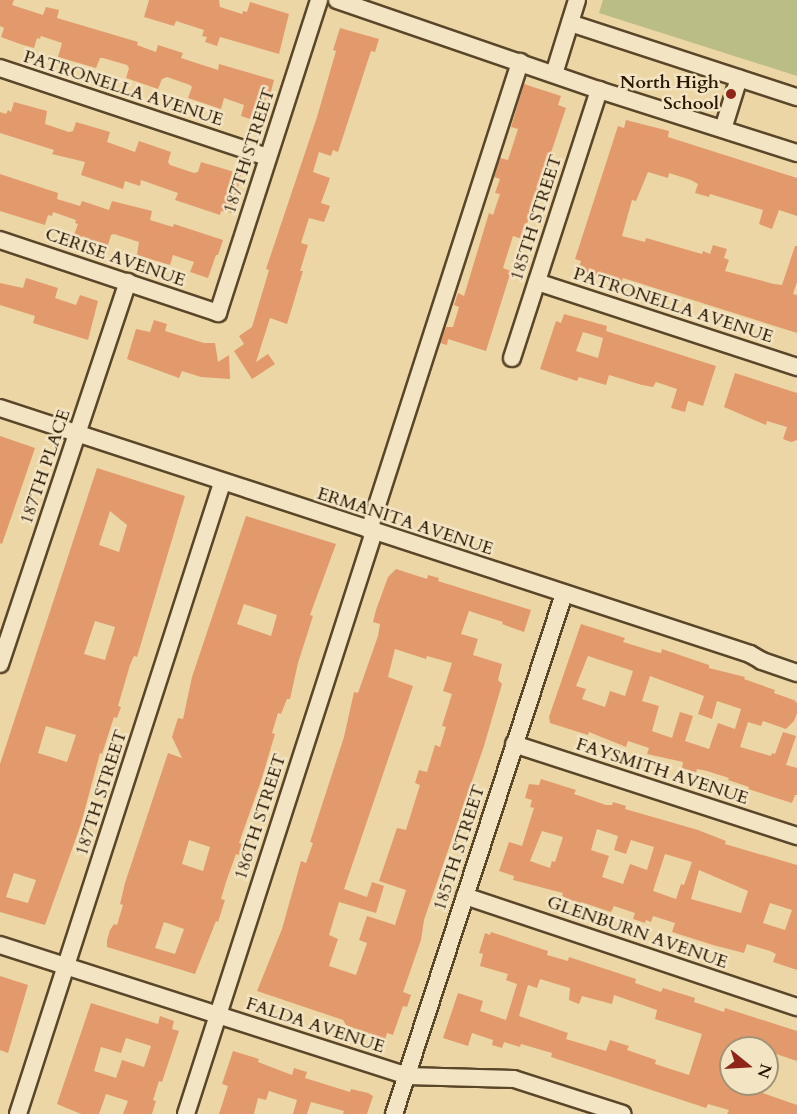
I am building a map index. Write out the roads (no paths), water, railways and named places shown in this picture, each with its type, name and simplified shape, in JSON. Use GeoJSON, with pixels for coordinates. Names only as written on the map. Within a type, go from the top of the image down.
{"type":"FeatureCollection","features":[{"type":"Feature","properties":{"kind":"street","name":"187TH STREET"},"geometry":{"type":"LineString","coordinates":[[218,313],[319,0]]}},
{"type":"Feature","properties":{"kind":"street"},"geometry":{"type":"LineString","coordinates":[[337,0],[599,90],[797,153]]}},
{"type":"Feature","properties":{"kind":"street"},"geometry":{"type":"LineString","coordinates":[[554,74],[577,0]]}},
{"type":"Feature","properties":{"kind":"street"},"geometry":{"type":"LineString","coordinates":[[570,23],[797,97]]}},
{"type":"Feature","properties":{"kind":"street","name":"186TH STREET"},"geometry":{"type":"LineString","coordinates":[[186,1114],[520,62]]}},
{"type":"Feature","properties":{"kind":"street","name":"PATRONELLA AVENUE"},"geometry":{"type":"LineString","coordinates":[[0,68],[268,157]]}},
{"type":"Feature","properties":{"kind":"street"},"geometry":{"type":"LineString","coordinates":[[723,129],[740,78]]}},
{"type":"Feature","properties":{"kind":"street","name":"185TH STREET"},"geometry":{"type":"LineString","coordinates":[[512,358],[599,90]]}},
{"type":"Feature","properties":{"kind":"street","name":"CERISE AVENUE"},"geometry":{"type":"LineString","coordinates":[[0,240],[218,313]]}},
{"type":"Feature","properties":{"kind":"street","name":"187TH PLACE"},"geometry":{"type":"LineString","coordinates":[[0,664],[128,282]]}},
{"type":"Feature","properties":{"kind":"street","name":"PATRONELLA AVENUE"},"geometry":{"type":"LineString","coordinates":[[537,282],[797,367]]}},
{"type":"Feature","properties":{"kind":"street","name":"ERMANITA AVENUE"},"geometry":{"type":"LineString","coordinates":[[0,408],[222,483],[750,654],[762,661],[797,673]]}},
{"type":"Feature","properties":{"kind":"street","name":"187TH STREET"},"geometry":{"type":"LineString","coordinates":[[18,1114],[222,483]]}},
{"type":"Feature","properties":{"kind":"street","name":"185TH STREET"},"geometry":{"type":"LineString","coordinates":[[394,1114],[564,594]]}},
{"type":"Feature","properties":{"kind":"street","name":"FAYSMITH AVENUE"},"geometry":{"type":"LineString","coordinates":[[514,744],[797,836]]}},
{"type":"Feature","properties":{"kind":"street","name":"GLENBURN AVENUE"},"geometry":{"type":"LineString","coordinates":[[465,896],[797,1007]]}},
{"type":"Feature","properties":{"kind":"street","name":"FALDA AVENUE"},"geometry":{"type":"LineString","coordinates":[[0,945],[407,1076],[514,1079],[623,1114]]}},
{"type":"Feature","properties":{"kind":"place","name":"North High School"},"geometry":{"type":"Point","coordinates":[731,94]}}]}
